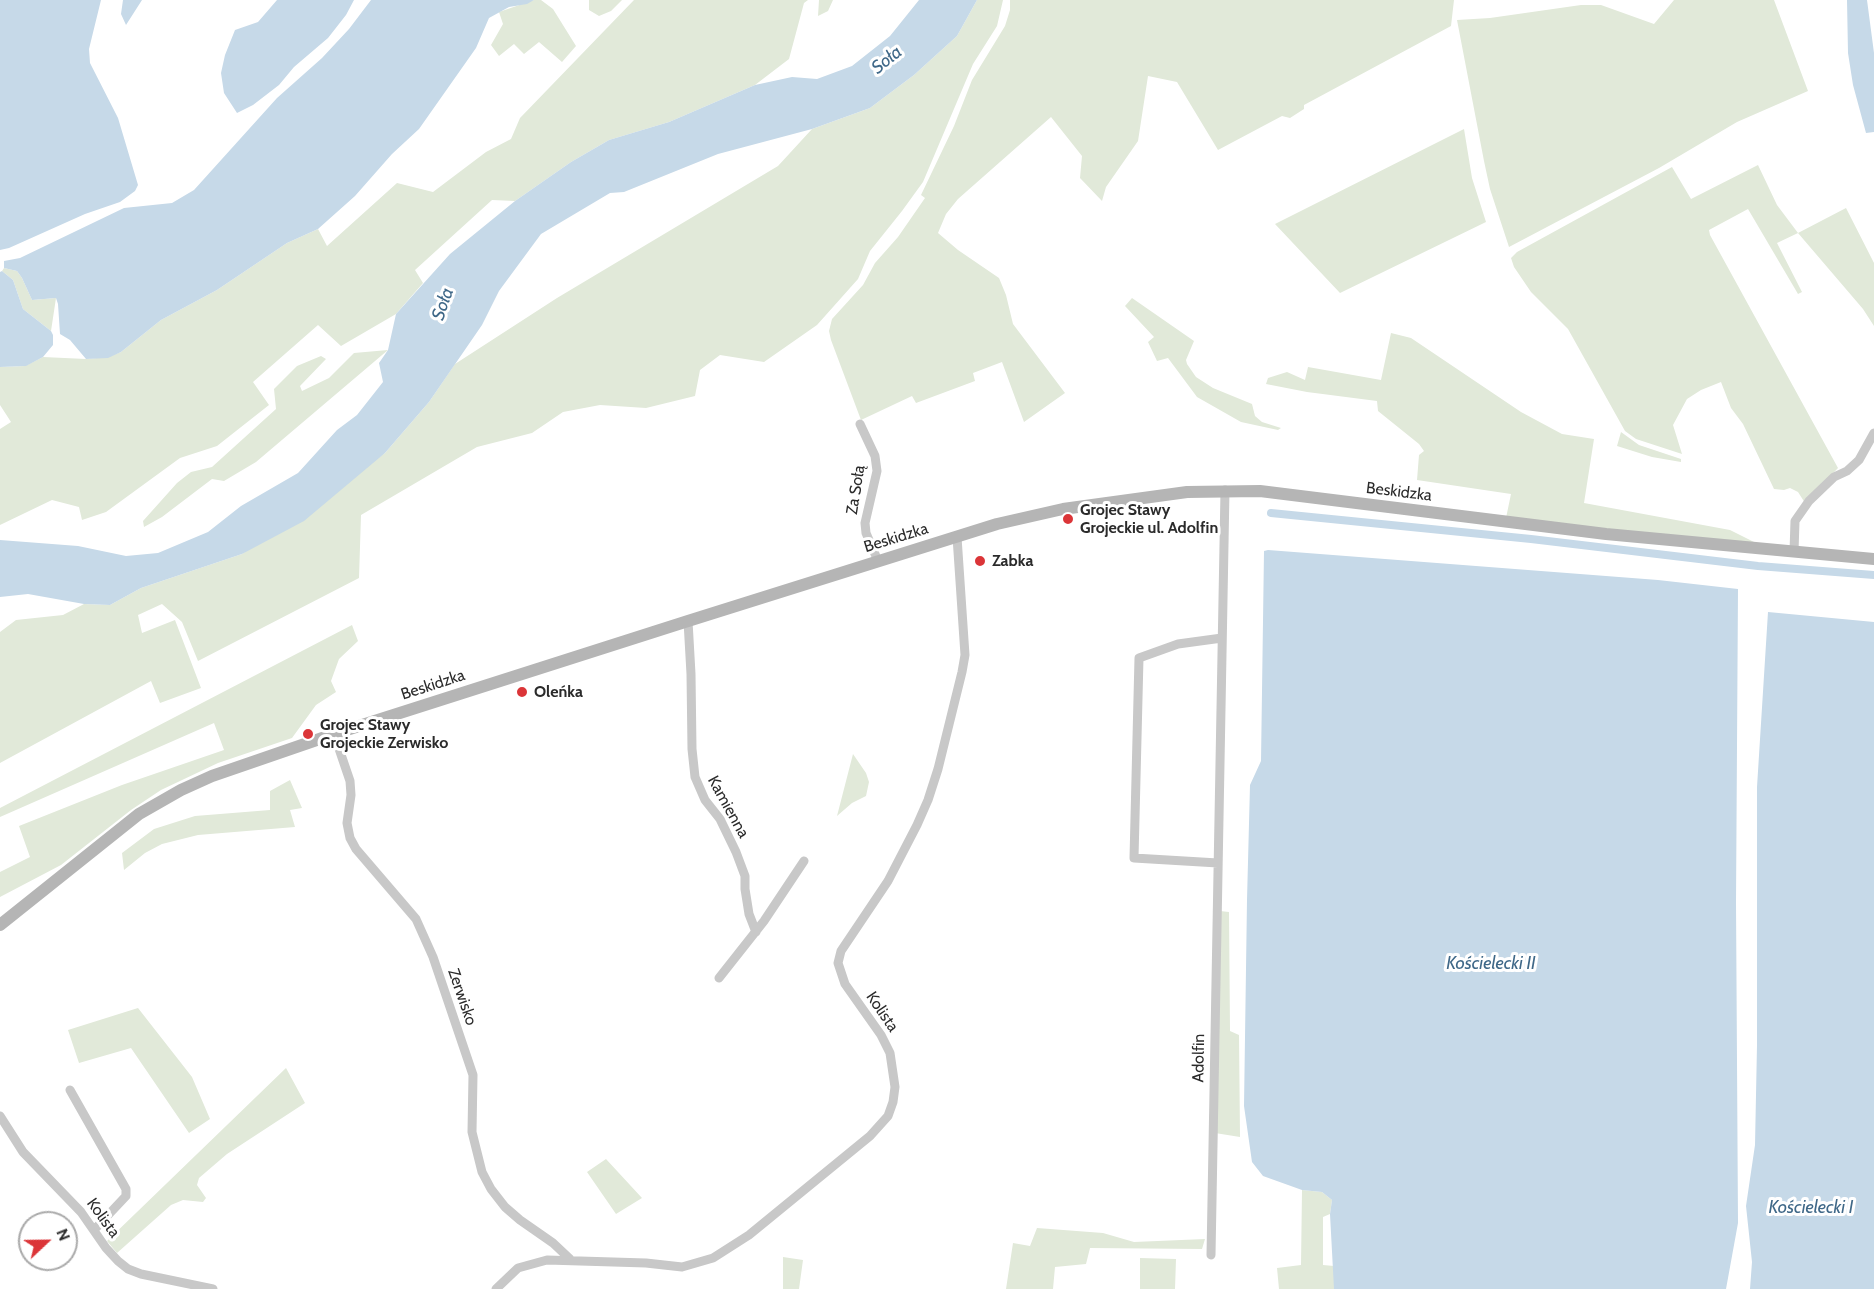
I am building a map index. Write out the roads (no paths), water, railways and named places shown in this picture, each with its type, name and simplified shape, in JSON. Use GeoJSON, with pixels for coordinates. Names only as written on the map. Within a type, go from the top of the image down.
{"type":"FeatureCollection","features":[{"type":"Feature","properties":{"kind":"main road","name":"Beskidzka"},"geometry":{"type":"LineString","coordinates":[[0,925],[139,814],[212,776],[334,734],[878,561],[1010,521],[1064,509],[1150,495],[1225,490],[1275,492],[1574,531],[1874,559]]}},
{"type":"Feature","properties":{"kind":"street","name":"Za Sołą"},"geometry":{"type":"LineString","coordinates":[[860,424],[875,456],[877,471],[865,523],[868,540],[878,561]]}},
{"type":"Feature","properties":{"kind":"street"},"geometry":{"type":"LineString","coordinates":[[1794,552],[1795,521],[1809,501],[1834,477],[1847,471],[1859,460],[1874,433]]}},
{"type":"Feature","properties":{"kind":"street","name":"Adolfin"},"geometry":{"type":"LineString","coordinates":[[1210,1255],[1225,490]]}},
{"type":"Feature","properties":{"kind":"street","name":"Kolista"},"geometry":{"type":"LineString","coordinates":[[496,1289],[515,1270],[547,1260],[570,1259],[682,1267],[713,1258],[749,1235],[870,1136],[888,1116],[895,1088],[890,1053],[881,1035],[845,984],[838,963],[842,951],[888,881],[917,825],[938,769],[964,659],[957,537]]}},
{"type":"Feature","properties":{"kind":"street","name":"Kamienna"},"geometry":{"type":"LineString","coordinates":[[688,621],[694,777],[705,800],[720,819],[736,852],[745,876],[749,914],[756,932]]}},
{"type":"Feature","properties":{"kind":"street"},"geometry":{"type":"LineString","coordinates":[[1218,862],[1134,858],[1139,658],[1178,644],[1222,638]]}},
{"type":"Feature","properties":{"kind":"street","name":"Zerwisko"},"geometry":{"type":"LineString","coordinates":[[334,734],[350,781],[351,795],[347,823],[350,838],[356,849],[423,929],[438,972],[472,1075],[472,1132],[482,1172],[495,1196],[505,1207],[554,1243],[570,1259]]}},
{"type":"Feature","properties":{"kind":"street"},"geometry":{"type":"LineString","coordinates":[[719,978],[756,932],[804,861]]}},
{"type":"Feature","properties":{"kind":"street"},"geometry":{"type":"LineString","coordinates":[[70,1090],[126,1189],[126,1196],[94,1230]]}},
{"type":"Feature","properties":{"kind":"street","name":"Kolista"},"geometry":{"type":"LineString","coordinates":[[0,1116],[23,1152],[75,1205],[112,1256],[128,1269],[141,1274],[213,1289]]}},
{"type":"Feature","properties":{"kind":"water"},"geometry":{"type":"Polygon","coordinates":[[[0,0],[101,0],[89,49],[90,63],[118,118],[138,185],[135,191],[120,202],[85,214],[0,250],[0,0]]]}},
{"type":"Feature","properties":{"kind":"water"},"geometry":{"type":"Polygon","coordinates":[[[123,0],[142,0],[126,25],[121,14],[123,0]]]}},
{"type":"Feature","properties":{"kind":"water"},"geometry":{"type":"Polygon","coordinates":[[[277,0],[354,0],[346,15],[328,38],[294,67],[279,85],[253,105],[237,113],[224,93],[221,73],[225,55],[235,30],[258,22],[277,0]]]}},
{"type":"Feature","properties":{"kind":"water"},"geometry":{"type":"Polygon","coordinates":[[[371,0],[534,0],[527,4],[509,7],[489,18],[476,48],[419,129],[392,154],[355,196],[318,229],[287,243],[217,290],[161,320],[121,352],[108,358],[86,359],[70,340],[60,334],[56,298],[32,300],[17,271],[4,268],[4,261],[20,258],[124,208],[172,203],[194,190],[277,98],[322,58],[349,29],[371,0]]]}},
{"type":"Feature","properties":{"kind":"water","name":"Soła"},"geometry":{"type":"Polygon","coordinates":[[[919,0],[977,0],[957,36],[914,75],[870,108],[812,129],[718,154],[624,192],[610,193],[541,234],[499,291],[482,325],[429,402],[385,453],[304,521],[242,554],[141,588],[110,605],[84,604],[28,594],[0,597],[0,540],[78,546],[126,556],[158,553],[208,532],[241,506],[298,473],[337,430],[357,415],[383,382],[379,363],[388,350],[396,314],[450,254],[515,201],[571,162],[609,140],[669,122],[755,85],[792,77],[817,79],[852,66],[890,36],[919,0]]]}},
{"type":"Feature","properties":{"kind":"water"},"geometry":{"type":"Polygon","coordinates":[[[1847,0],[1867,0],[1874,53],[1874,132],[1866,133],[1853,85],[1848,53],[1847,0]]]}},
{"type":"Feature","properties":{"kind":"water"},"geometry":{"type":"Polygon","coordinates":[[[2,271],[13,280],[23,309],[53,335],[53,345],[43,357],[26,366],[0,367],[0,272],[2,271]]]}},
{"type":"Feature","properties":{"kind":"water","name":"Kościelecki II"},"geometry":{"type":"Polygon","coordinates":[[[1264,551],[1658,580],[1738,589],[1736,902],[1738,1223],[1726,1289],[1334,1289],[1330,1214],[1332,1200],[1322,1192],[1302,1190],[1263,1176],[1252,1162],[1244,1106],[1250,785],[1261,761],[1264,551]]]}},
{"type":"Feature","properties":{"kind":"water","name":"Kościelecki I"},"geometry":{"type":"Polygon","coordinates":[[[1768,612],[1874,622],[1874,1289],[1750,1289],[1752,1262],[1746,1206],[1755,1145],[1757,787],[1768,612]]]}},
{"type":"Feature","properties":{"kind":"waterway"},"geometry":{"type":"LineString","coordinates":[[1271,513],[1531,539],[1758,566],[1874,575]]}},
{"type":"Feature","properties":{"kind":"place","name":"Grojec Stawy Grojeckie ul. Adolfin"},"geometry":{"type":"Point","coordinates":[1068,519]}},
{"type":"Feature","properties":{"kind":"place","name":"Zabka"},"geometry":{"type":"Point","coordinates":[980,561]}},
{"type":"Feature","properties":{"kind":"place","name":"Oleńka"},"geometry":{"type":"Point","coordinates":[522,692]}},
{"type":"Feature","properties":{"kind":"place","name":"Grojec Stawy Grojeckie Zerwisko"},"geometry":{"type":"Point","coordinates":[308,734]}}]}
